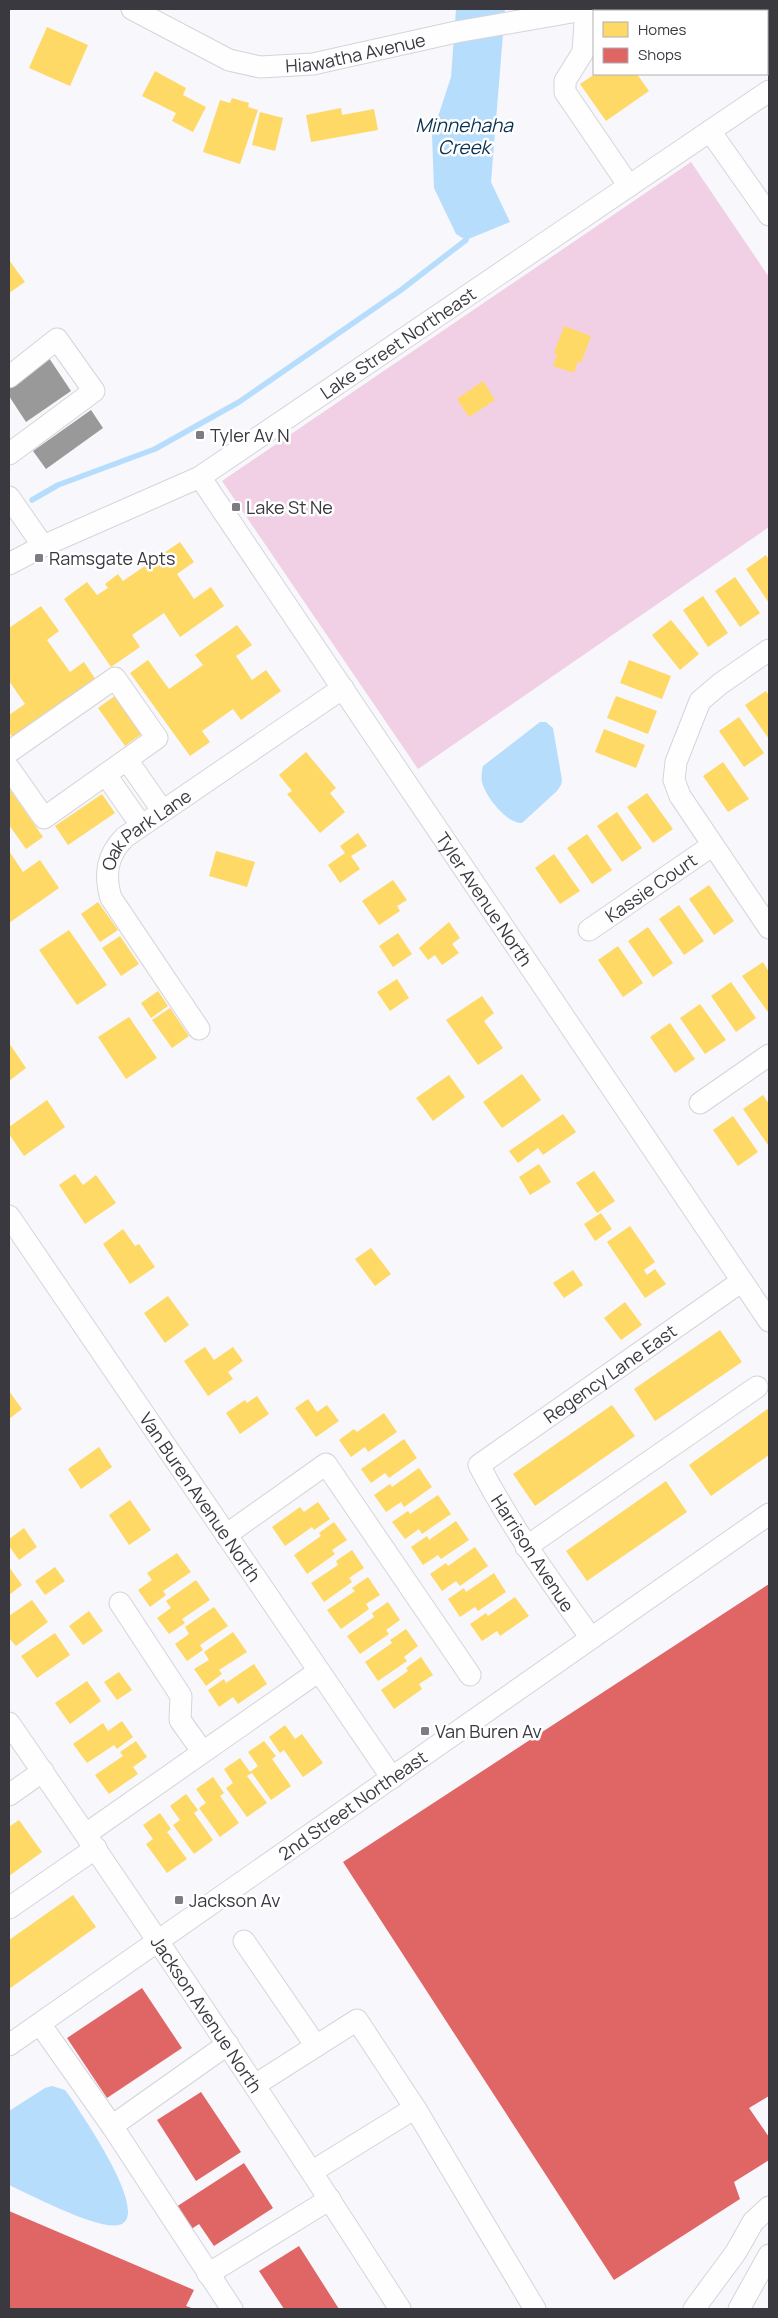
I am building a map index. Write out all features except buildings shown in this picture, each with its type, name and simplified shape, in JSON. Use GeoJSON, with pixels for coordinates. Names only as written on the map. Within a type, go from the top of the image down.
{"type":"FeatureCollection","features":[{"type":"Feature","properties":{"kind":"street","name":"Hiawatha Avenue"},"geometry":{"type":"LineString","coordinates":[[132,9],[229,60],[260,66],[313,64],[456,32],[587,9]]}},
{"type":"Feature","properties":{"kind":"street"},"geometry":{"type":"LineString","coordinates":[[587,9],[583,52],[565,81],[565,92],[629,186]]}},
{"type":"Feature","properties":{"kind":"street","name":"Lake Street Northeast"},"geometry":{"type":"LineString","coordinates":[[9,564],[43,546],[200,477],[769,91]]}},
{"type":"Feature","properties":{"kind":"street"},"geometry":{"type":"LineString","coordinates":[[710,131],[769,215]]}},
{"type":"Feature","properties":{"kind":"street"},"geometry":{"type":"LineString","coordinates":[[9,377],[57,339],[94,391],[9,454]]}},
{"type":"Feature","properties":{"kind":"street","name":"Tyler Avenue North"},"geometry":{"type":"LineString","coordinates":[[200,477],[769,1321]]}},
{"type":"Feature","properties":{"kind":"street"},"geometry":{"type":"LineString","coordinates":[[9,497],[43,546]]}},
{"type":"Feature","properties":{"kind":"street"},"geometry":{"type":"LineString","coordinates":[[769,650],[720,684],[700,701],[676,762],[674,780],[680,796],[769,928]]}},
{"type":"Feature","properties":{"kind":"street"},"geometry":{"type":"LineString","coordinates":[[9,752],[115,678],[157,738],[44,818],[9,768]]}},
{"type":"Feature","properties":{"kind":"street","name":"Oak Park Lane"},"geometry":{"type":"LineString","coordinates":[[199,1029],[111,898],[106,880],[111,854],[125,837],[141,825],[343,688]]}},
{"type":"Feature","properties":{"kind":"street"},"geometry":{"type":"LineString","coordinates":[[127,760],[162,810]]}},
{"type":"Feature","properties":{"kind":"street"},"geometry":{"type":"LineString","coordinates":[[106,775],[141,825]]}},
{"type":"Feature","properties":{"kind":"street","name":"Kassie Court"},"geometry":{"type":"LineString","coordinates":[[589,930],[713,845]]}},
{"type":"Feature","properties":{"kind":"street"},"geometry":{"type":"LineString","coordinates":[[700,1103],[769,1055]]}},
{"type":"Feature","properties":{"kind":"street","name":"Van Buren Avenue North"},"geometry":{"type":"LineString","coordinates":[[9,1216],[392,1778]]}},
{"type":"Feature","properties":{"kind":"street","name":"Regency Lane East"},"geometry":{"type":"LineString","coordinates":[[479,1465],[742,1281]]}},
{"type":"Feature","properties":{"kind":"street"},"geometry":{"type":"LineString","coordinates":[[526,1547],[757,1387]]}},
{"type":"Feature","properties":{"kind":"street"},"geometry":{"type":"LineString","coordinates":[[226,1535],[326,1464],[470,1676]]}},
{"type":"Feature","properties":{"kind":"street","name":"Harrison Avenue"},"geometry":{"type":"LineString","coordinates":[[479,1465],[501,1507],[526,1547],[591,1638]]}},
{"type":"Feature","properties":{"kind":"street","name":"2nd Street Northeast"},"geometry":{"type":"LineString","coordinates":[[9,2045],[769,1514]]}},
{"type":"Feature","properties":{"kind":"street"},"geometry":{"type":"LineString","coordinates":[[120,1603],[181,1696],[180,1720],[202,1751]]}},
{"type":"Feature","properties":{"kind":"street"},"geometry":{"type":"LineString","coordinates":[[9,1908],[202,1751],[319,1671]]}},
{"type":"Feature","properties":{"kind":"street","name":"Jackson Avenue North"},"geometry":{"type":"LineString","coordinates":[[9,1722],[159,1940],[313,2171],[400,2309]]}},
{"type":"Feature","properties":{"kind":"street"},"geometry":{"type":"LineString","coordinates":[[9,1795],[42,1772]]}},
{"type":"Feature","properties":{"kind":"street"},"geometry":{"type":"LineString","coordinates":[[244,1941],[316,2046]]}},
{"type":"Feature","properties":{"kind":"street"},"geometry":{"type":"LineString","coordinates":[[255,2085],[357,2020],[415,2108],[535,2309]]}},
{"type":"Feature","properties":{"kind":"street"},"geometry":{"type":"LineString","coordinates":[[40,2024],[112,2126],[232,2309]]}},
{"type":"Feature","properties":{"kind":"street"},"geometry":{"type":"LineString","coordinates":[[112,2126],[228,2044]]}},
{"type":"Feature","properties":{"kind":"street"},"geometry":{"type":"LineString","coordinates":[[313,2171],[415,2108]]}},
{"type":"Feature","properties":{"kind":"street"},"geometry":{"type":"LineString","coordinates":[[208,2274],[330,2199]]}},
{"type":"Feature","properties":{"kind":"street"},"geometry":{"type":"LineString","coordinates":[[694,2309],[736,2252],[753,2222],[769,2207]]}},
{"type":"Feature","properties":{"kind":"street"},"geometry":{"type":"LineString","coordinates":[[739,2309],[769,2255]]}},
{"type":"Feature","properties":{"kind":"shaded area"},"geometry":{"type":"Polygon","coordinates":[[[691,162],[769,277],[769,527],[418,769],[222,481],[691,162]]]}},
{"type":"Feature","properties":{"kind":"water","name":"Minnehaha Creek"},"geometry":{"type":"Polygon","coordinates":[[[456,9],[505,9],[491,182],[510,222],[466,240],[456,234],[434,188],[432,135],[451,77],[456,9]]]}},
{"type":"Feature","properties":{"kind":"water"},"geometry":{"type":"Polygon","coordinates":[[[540,722],[546,722],[553,728],[562,780],[561,785],[557,791],[522,823],[516,822],[504,814],[487,794],[482,782],[483,766],[540,722]]]}},
{"type":"Feature","properties":{"kind":"water"},"geometry":{"type":"Polygon","coordinates":[[[52,2086],[65,2090],[88,2123],[112,2164],[127,2204],[127,2218],[119,2225],[109,2225],[80,2217],[9,2185],[9,2111],[45,2088],[52,2086]]]}},
{"type":"Feature","properties":{"kind":"waterway"},"geometry":{"type":"LineString","coordinates":[[32,500],[58,485],[155,449],[239,402],[401,290],[466,240],[467,233]]}},
{"type":"Feature","properties":{"kind":"place","name":"Tyler Av N"},"geometry":{"type":"Point","coordinates":[200,435]}},
{"type":"Feature","properties":{"kind":"place","name":"Lake St Ne"},"geometry":{"type":"Point","coordinates":[236,507]}},
{"type":"Feature","properties":{"kind":"place","name":"Ramsgate Apts"},"geometry":{"type":"Point","coordinates":[39,558]}},
{"type":"Feature","properties":{"kind":"place","name":"Van Buren Av"},"geometry":{"type":"Point","coordinates":[425,1731]}},
{"type":"Feature","properties":{"kind":"place","name":"Jackson Av"},"geometry":{"type":"Point","coordinates":[179,1900]}}]}
